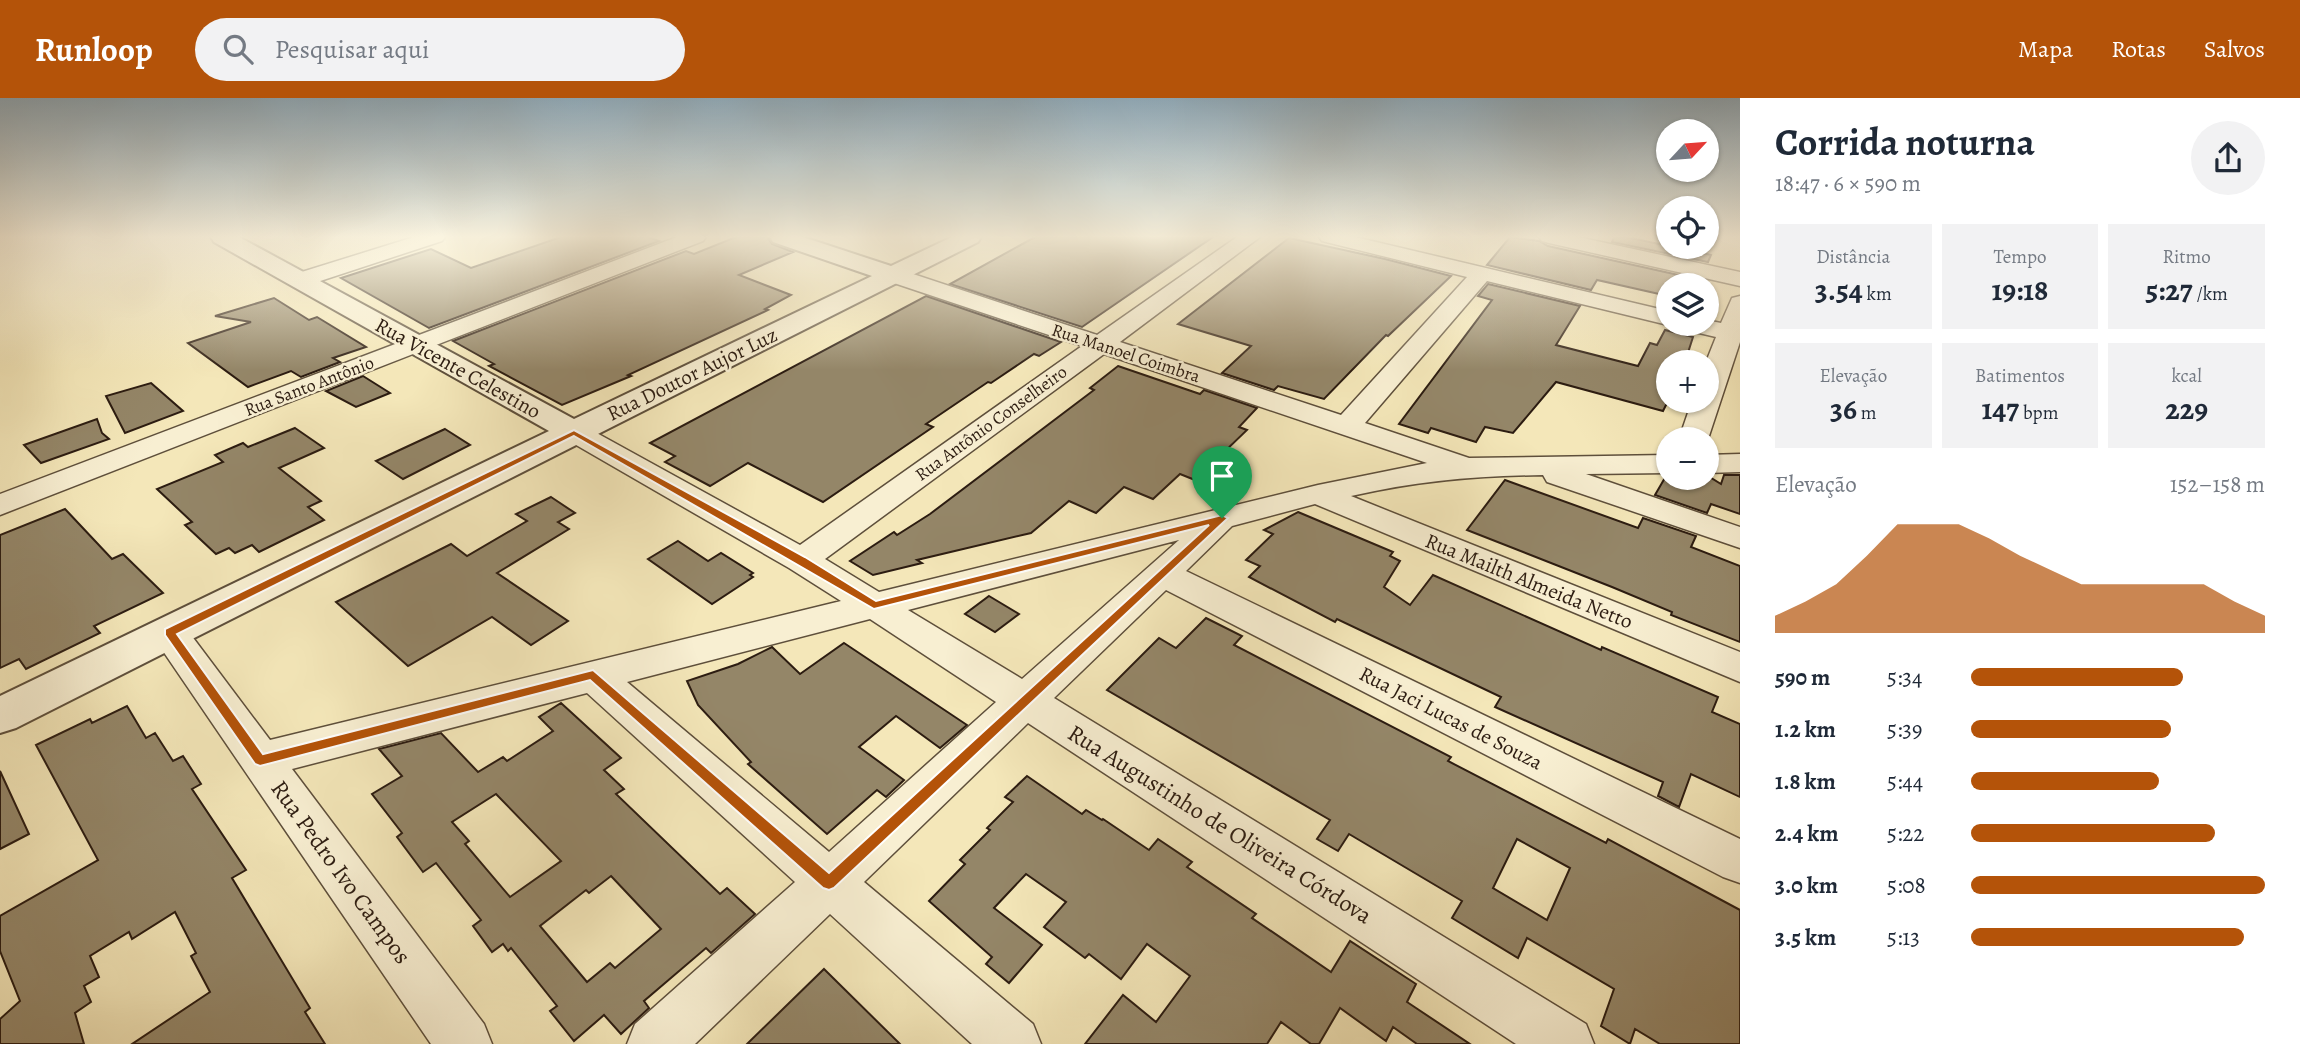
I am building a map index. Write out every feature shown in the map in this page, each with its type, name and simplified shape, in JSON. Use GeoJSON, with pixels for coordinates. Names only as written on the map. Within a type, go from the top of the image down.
{"type":"FeatureCollection","features":[{"type":"Feature","properties":{"kind":"street","name":"Rua Vicente Celestino"},"geometry":{"type":"LineString","coordinates":[[302,281],[801,560],[874,605]]}},
{"type":"Feature","properties":{"kind":"street","name":"Rua Santo Antônio"},"geometry":{"type":"LineString","coordinates":[[0,505],[582,281]]}},
{"type":"Feature","properties":{"kind":"street","name":"Rua Doutor Aujor Luz"},"geometry":{"type":"LineString","coordinates":[[0,716],[881,281]]}},
{"type":"Feature","properties":{"kind":"street","name":"Rua Manoel Coimbra"},"geometry":{"type":"LineString","coordinates":[[912,281],[1471,467]]}},
{"type":"Feature","properties":{"kind":"street","name":"Rua Antônio Conselheiro"},"geometry":{"type":"LineString","coordinates":[[801,560],[1189,281]]}},
{"type":"Feature","properties":{"kind":"street"},"geometry":{"type":"LineString","coordinates":[[1347,426],[1476,281]]}},
{"type":"Feature","properties":{"kind":"street"},"geometry":{"type":"LineString","coordinates":[[1512,281],[1656,315]]}},
{"type":"Feature","properties":{"kind":"street"},"geometry":{"type":"LineString","coordinates":[[1719,370],[1735,334],[1740,303]]}},
{"type":"Feature","properties":{"kind":"street"},"geometry":{"type":"LineString","coordinates":[[1719,464],[1740,463]]}},
{"type":"Feature","properties":{"kind":"street"},"geometry":{"type":"LineString","coordinates":[[260,760],[1318,494],[1410,474],[1471,467],[1656,464]]}},
{"type":"Feature","properties":{"kind":"street"},"geometry":{"type":"LineString","coordinates":[[1536,467],[1740,538]]}},
{"type":"Feature","properties":{"kind":"street","name":"Rua Mailth Almeida Netto"},"geometry":{"type":"LineString","coordinates":[[1318,494],[1740,668]]}},
{"type":"Feature","properties":{"kind":"street"},"geometry":{"type":"LineString","coordinates":[[655,1044],[1222,518]]}},
{"type":"Feature","properties":{"kind":"street","name":"Rua Jaci Lucas de Souza"},"geometry":{"type":"LineString","coordinates":[[1163,573],[1740,862]]}},
{"type":"Feature","properties":{"kind":"street","name":"Rua Augustinho de Oliveira Córdova"},"geometry":{"type":"LineString","coordinates":[[874,605],[1566,1044]]}},
{"type":"Feature","properties":{"kind":"street","name":"Rua Pedro Ivo Campos"},"geometry":{"type":"LineString","coordinates":[[169,632],[464,1044]]}},
{"type":"Feature","properties":{"kind":"street"},"geometry":{"type":"LineString","coordinates":[[593,675],[1013,1044]]}},
{"type":"Feature","properties":{"kind":"building"},"geometry":{"type":"Polygon","coordinates":[[[347,281],[553,281],[429,328],[347,281]]]}},
{"type":"Feature","properties":{"kind":"building"},"geometry":{"type":"Polygon","coordinates":[[[608,281],[755,281],[791,295],[765,309],[768,310],[628,375],[631,376],[562,405],[489,366],[494,364],[453,341],[608,281]]]}},
{"type":"Feature","properties":{"kind":"building"},"geometry":{"type":"Polygon","coordinates":[[[955,281],[1149,281],[1082,327],[950,284],[955,281]]]}},
{"type":"Feature","properties":{"kind":"building"},"geometry":{"type":"Polygon","coordinates":[[[1233,281],[1446,281],[1386,335],[1324,399],[1278,386],[1274,390],[1222,373],[1251,346],[1178,324],[1233,281]]]}},
{"type":"Feature","properties":{"kind":"building"},"geometry":{"type":"Polygon","coordinates":[[[1554,281],[1596,281],[1591,290],[1554,281]]]}},
{"type":"Feature","properties":{"kind":"building"},"geometry":{"type":"Polygon","coordinates":[[[1602,281],[1656,281],[1656,293],[1602,281]]]}},
{"type":"Feature","properties":{"kind":"building"},"geometry":{"type":"Polygon","coordinates":[[[1488,284],[1580,306],[1556,345],[1638,366],[1650,343],[1657,345],[1662,336],[1693,337],[1689,350],[1656,350],[1656,409],[1556,382],[1513,433],[1485,427],[1476,442],[1431,428],[1428,433],[1399,424],[1492,300],[1478,296],[1488,284]]]}},
{"type":"Feature","properties":{"kind":"building"},"geometry":{"type":"Polygon","coordinates":[[[926,296],[1061,342],[1039,356],[1034,354],[991,383],[988,382],[926,424],[933,427],[823,502],[748,463],[710,486],[665,462],[675,456],[650,443],[926,296]]]}},
{"type":"Feature","properties":{"kind":"building"},"geometry":{"type":"Polygon","coordinates":[[[274,298],[309,320],[317,317],[366,347],[333,358],[340,362],[301,377],[291,371],[248,387],[188,343],[251,322],[215,316],[274,298]]]}},
{"type":"Feature","properties":{"kind":"building"},"geometry":{"type":"Polygon","coordinates":[[[1118,366],[1200,394],[1204,390],[1257,408],[1239,427],[1247,430],[1195,480],[1180,474],[1153,499],[1124,487],[1096,513],[1069,501],[1031,533],[917,560],[922,563],[873,575],[850,561],[894,532],[897,535],[930,514],[1094,390],[1090,388],[1118,366]]]}},
{"type":"Feature","properties":{"kind":"building"},"geometry":{"type":"Polygon","coordinates":[[[363,376],[390,393],[356,407],[326,391],[363,376]]]}},
{"type":"Feature","properties":{"kind":"building"},"geometry":{"type":"Polygon","coordinates":[[[151,383],[183,411],[125,433],[106,396],[151,383]]]}},
{"type":"Feature","properties":{"kind":"building"},"geometry":{"type":"Polygon","coordinates":[[[97,419],[102,433],[109,439],[41,463],[24,445],[97,419]]]}},
{"type":"Feature","properties":{"kind":"building"},"geometry":{"type":"Polygon","coordinates":[[[295,428],[324,448],[279,468],[321,501],[308,507],[324,520],[259,552],[252,545],[235,553],[229,548],[216,554],[185,525],[192,522],[157,489],[223,462],[215,455],[243,443],[248,447],[295,428]]]}},
{"type":"Feature","properties":{"kind":"building"},"geometry":{"type":"Polygon","coordinates":[[[445,429],[470,445],[403,479],[376,461],[445,429]]]}},
{"type":"Feature","properties":{"kind":"building"},"geometry":{"type":"Polygon","coordinates":[[[1724,475],[1740,475],[1740,514],[1711,504],[1707,513],[1655,495],[1658,490],[1719,490],[1719,483],[1721,484],[1724,475]]]}},
{"type":"Feature","properties":{"kind":"building"},"geometry":{"type":"Polygon","coordinates":[[[1505,480],[1638,528],[1643,518],[1696,536],[1691,547],[1740,566],[1740,642],[1671,615],[1672,612],[1612,587],[1467,530],[1505,480]]]}},
{"type":"Feature","properties":{"kind":"building"},"geometry":{"type":"Polygon","coordinates":[[[551,497],[575,513],[558,522],[569,529],[497,573],[568,621],[531,645],[492,617],[408,666],[336,602],[451,544],[467,556],[527,521],[516,514],[551,497]]]}},
{"type":"Feature","properties":{"kind":"building"},"geometry":{"type":"Polygon","coordinates":[[[65,509],[112,559],[123,554],[163,593],[94,626],[100,633],[26,669],[19,659],[0,668],[0,535],[65,509]]]}},
{"type":"Feature","properties":{"kind":"building"},"geometry":{"type":"Polygon","coordinates":[[[1298,512],[1393,552],[1390,556],[1400,561],[1384,587],[1410,605],[1433,575],[1601,650],[1602,647],[1718,697],[1712,712],[1740,724],[1740,797],[1691,774],[1679,807],[1658,796],[1663,782],[1495,707],[1501,697],[1337,619],[1335,622],[1249,577],[1260,566],[1246,560],[1273,534],[1264,530],[1298,512]]]}},
{"type":"Feature","properties":{"kind":"building"},"geometry":{"type":"Polygon","coordinates":[[[678,541],[708,561],[721,553],[753,573],[750,575],[753,577],[712,604],[648,559],[678,541]]]}},
{"type":"Feature","properties":{"kind":"building"},"geometry":{"type":"Polygon","coordinates":[[[989,596],[1019,614],[995,632],[965,614],[989,596]]]}},
{"type":"Feature","properties":{"kind":"building"},"geometry":{"type":"Polygon","coordinates":[[[1206,618],[1242,636],[1234,645],[1451,757],[1448,761],[1606,843],[1608,839],[1740,910],[1740,1044],[1660,1044],[1635,1029],[1630,1044],[1601,1026],[1614,989],[1527,938],[1518,958],[1452,918],[1462,901],[1349,834],[1338,851],[1317,839],[1330,820],[1107,690],[1159,638],[1176,648],[1206,618]],[[1517,839],[1493,888],[1547,920],[1570,868],[1517,839]]]}},
{"type":"Feature","properties":{"kind":"building"},"geometry":{"type":"Polygon","coordinates":[[[844,643],[967,725],[940,748],[896,716],[859,747],[904,780],[886,797],[877,790],[827,834],[748,764],[751,762],[698,705],[687,681],[738,664],[772,647],[800,674],[844,643]]]}},
{"type":"Feature","properties":{"kind":"building"},"geometry":{"type":"Polygon","coordinates":[[[561,703],[621,758],[604,770],[624,789],[616,794],[720,894],[727,888],[755,914],[711,953],[706,948],[644,1001],[649,1008],[621,1034],[604,1015],[574,1041],[550,1011],[557,1006],[511,948],[508,951],[503,944],[492,952],[473,926],[481,920],[436,863],[423,872],[397,837],[402,833],[372,794],[402,776],[379,749],[441,733],[478,772],[503,757],[507,761],[553,731],[539,717],[561,703]],[[496,794],[452,822],[469,841],[465,844],[510,897],[561,861],[496,794]],[[611,876],[589,893],[586,890],[540,926],[587,982],[610,963],[615,968],[661,929],[611,876]]]}},
{"type":"Feature","properties":{"kind":"building"},"geometry":{"type":"Polygon","coordinates":[[[127,706],[146,738],[155,733],[173,761],[183,756],[201,784],[192,789],[246,870],[232,878],[310,1008],[305,1012],[325,1044],[132,1044],[210,992],[191,956],[196,953],[175,912],[132,939],[129,932],[90,956],[99,977],[84,986],[91,1002],[75,1013],[84,1044],[0,1044],[0,1019],[20,1001],[0,951],[0,916],[98,860],[36,745],[90,719],[92,723],[127,706]]]}},
{"type":"Feature","properties":{"kind":"building"},"geometry":{"type":"Polygon","coordinates":[[[0,771],[29,834],[0,849],[0,771]]]}},
{"type":"Feature","properties":{"kind":"building"},"geometry":{"type":"Polygon","coordinates":[[[1027,776],[1082,814],[1086,810],[1103,819],[1149,850],[1158,839],[1192,862],[1187,867],[1256,914],[1252,918],[1331,972],[1350,941],[1416,984],[1407,1002],[1470,1044],[1417,1044],[1393,1027],[1386,1041],[1340,1008],[1319,1044],[1311,1044],[1281,1022],[1267,1044],[1085,1044],[1123,995],[1156,1022],[1190,976],[1147,944],[1121,979],[1089,954],[1085,958],[1044,927],[1066,902],[1026,874],[994,908],[1042,945],[1009,983],[986,964],[992,957],[929,901],[965,864],[960,860],[1013,802],[1005,797],[1027,776]]]}},
{"type":"Feature","properties":{"kind":"building"},"geometry":{"type":"Polygon","coordinates":[[[824,969],[900,1044],[747,1044],[824,969]]]}},
{"type":"Feature","properties":{"kind":"route"},"geometry":{"type":"LineString","coordinates":[[574,432],[801,560],[874,605],[1222,518],[829,883],[593,675],[260,760],[169,632],[574,432]]}}]}
